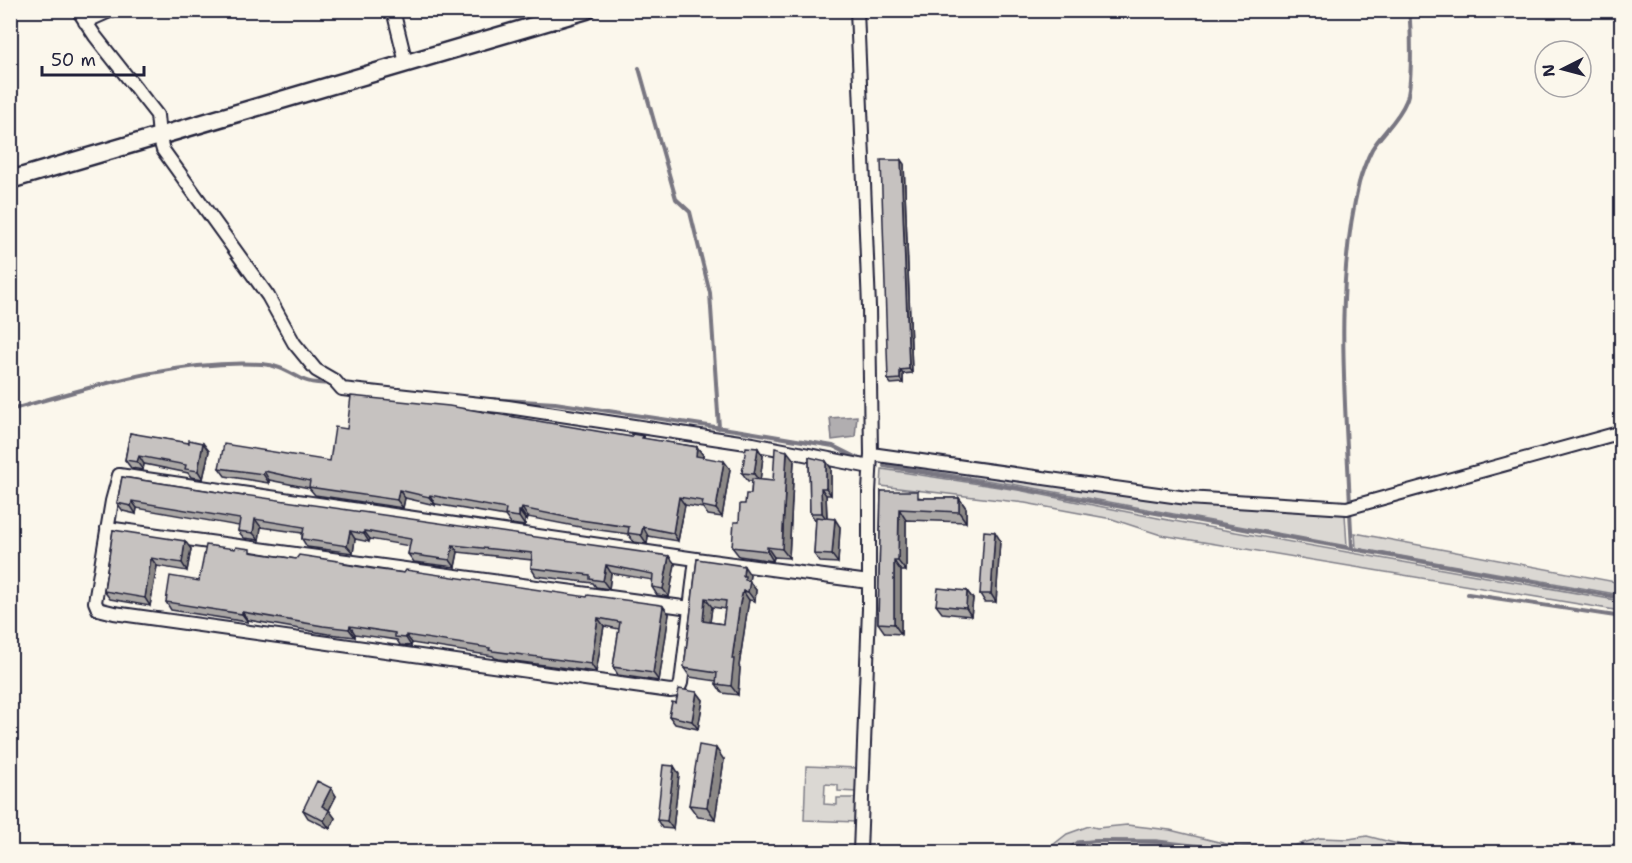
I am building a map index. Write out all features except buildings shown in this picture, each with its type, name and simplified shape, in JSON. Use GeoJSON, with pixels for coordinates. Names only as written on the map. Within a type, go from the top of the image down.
{"type":"FeatureCollection","features":[{"type":"Feature","properties":{"kind":"main road"},"geometry":{"type":"LineString","coordinates":[[10,180],[567,13],[587,10]]}},
{"type":"Feature","properties":{"kind":"street"},"geometry":{"type":"LineString","coordinates":[[78,10],[157,115],[163,150],[268,296],[294,343],[316,370],[335,381],[342,389],[508,406],[870,460],[1002,470],[1187,498],[1347,508],[1622,432]]}},
{"type":"Feature","properties":{"kind":"street"},"geometry":{"type":"LineString","coordinates":[[85,22],[112,10]]}},
{"type":"Feature","properties":{"kind":"street"},"geometry":{"type":"LineString","coordinates":[[393,10],[406,63]]}},
{"type":"Feature","properties":{"kind":"street"},"geometry":{"type":"LineString","coordinates":[[857,10],[868,295],[870,460],[869,582],[860,852]]}},
{"type":"Feature","properties":{"kind":"street"},"geometry":{"type":"LineString","coordinates":[[696,558],[681,683],[678,690],[670,691],[114,613],[98,609],[95,602],[112,501],[119,475],[869,582]]}},
{"type":"Feature","properties":{"kind":"street"},"geometry":{"type":"LineString","coordinates":[[107,528],[690,608]]}},
{"type":"Feature","properties":{"kind":"shaded area"},"geometry":{"type":"Polygon","coordinates":[[[857,416],[855,437],[832,440],[830,418],[857,416]]]}},
{"type":"Feature","properties":{"kind":"shaded area"},"geometry":{"type":"Polygon","coordinates":[[[884,460],[1345,514],[1347,546],[1017,485],[884,464],[884,460]]]}},
{"type":"Feature","properties":{"kind":"shaded area"},"geometry":{"type":"Polygon","coordinates":[[[882,469],[1018,490],[1163,519],[1621,601],[1621,611],[1161,535],[1112,519],[1025,503],[881,486],[882,469]]]}},
{"type":"Feature","properties":{"kind":"shaded area"},"geometry":{"type":"Polygon","coordinates":[[[1355,533],[1621,583],[1621,595],[1356,548],[1355,533]]]}},
{"type":"Feature","properties":{"kind":"shaded area"},"geometry":{"type":"Polygon","coordinates":[[[806,766],[858,768],[857,792],[838,791],[838,785],[825,784],[824,804],[837,805],[837,798],[857,798],[856,822],[804,820],[806,766]]]}},
{"type":"Feature","properties":{"kind":"shaded area"},"geometry":{"type":"Polygon","coordinates":[[[1127,825],[1170,830],[1239,847],[1257,846],[1283,849],[1320,838],[1349,839],[1367,836],[1429,852],[1344,851],[1343,848],[1313,847],[1313,852],[1236,852],[1209,846],[1156,840],[1098,840],[1078,841],[1063,852],[1044,852],[1067,834],[1089,826],[1097,828],[1127,825]]]}},
{"type":"Feature","properties":{"kind":"shaded area"},"geometry":{"type":"Polygon","coordinates":[[[1621,843],[1620,852],[1551,852],[1621,843]]]}},
{"type":"Feature","properties":{"kind":"waterway"},"geometry":{"type":"LineString","coordinates":[[1350,504],[1343,343],[1346,263],[1351,223],[1363,170],[1372,149],[1399,114],[1408,94],[1411,57],[1409,10]]}},
{"type":"Feature","properties":{"kind":"waterway"},"geometry":{"type":"LineString","coordinates":[[639,68],[676,199],[690,212],[710,293],[719,428]]}},
{"type":"Feature","properties":{"kind":"waterway"},"geometry":{"type":"LineString","coordinates":[[10,410],[135,376],[198,366],[262,364],[274,366],[307,381],[331,384]]}},
{"type":"Feature","properties":{"kind":"waterway"},"geometry":{"type":"LineString","coordinates":[[489,399],[555,403],[742,431],[833,446],[861,460]]}},
{"type":"Feature","properties":{"kind":"waterway"},"geometry":{"type":"LineString","coordinates":[[884,466],[1018,488],[1622,598]]}},
{"type":"Feature","properties":{"kind":"waterway"},"geometry":{"type":"LineString","coordinates":[[1350,512],[1352,549]]}},
{"type":"Feature","properties":{"kind":"waterway"},"geometry":{"type":"LineString","coordinates":[[1468,594],[1622,617]]}},
{"type":"Feature","properties":{"kind":"waterway"},"geometry":{"type":"LineString","coordinates":[[1065,852],[1079,843],[1097,841],[1156,842],[1227,852]]}}]}
